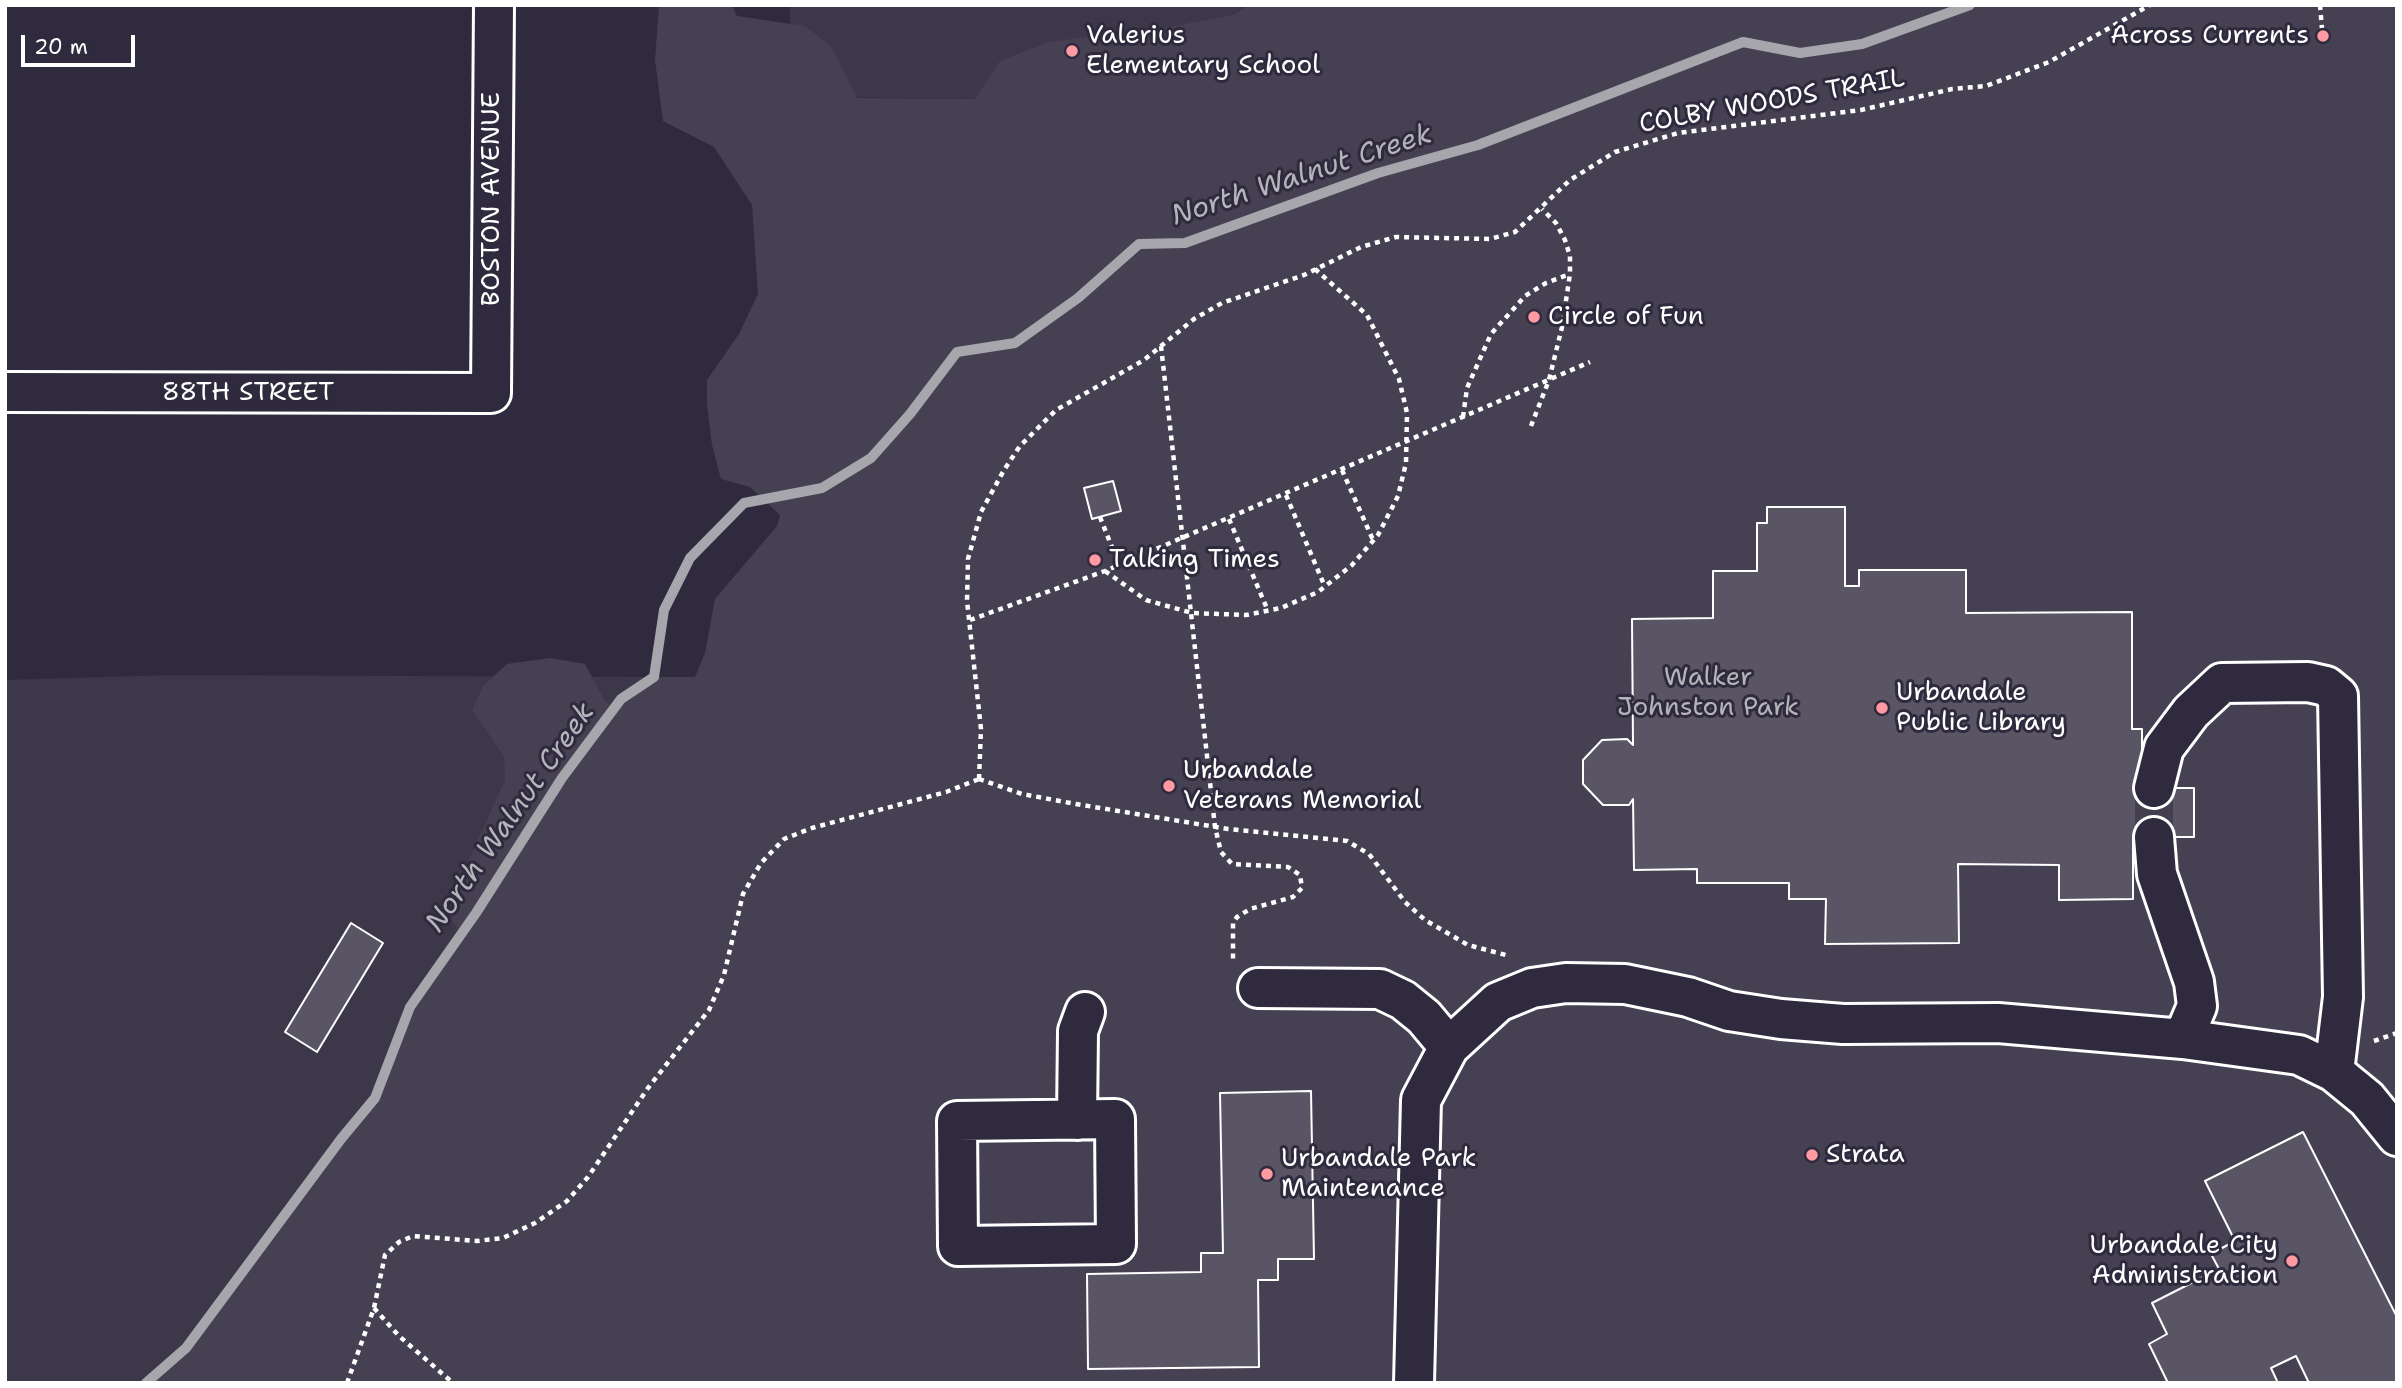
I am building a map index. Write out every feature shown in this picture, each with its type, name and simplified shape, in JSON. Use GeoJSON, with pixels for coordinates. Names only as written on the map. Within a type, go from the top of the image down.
{"type":"FeatureCollection","features":[{"type":"Feature","properties":{"kind":"street","name":"BOSTON AVENUE"},"geometry":{"type":"LineString","coordinates":[[491,393],[494,5]]}},
{"type":"Feature","properties":{"kind":"street","name":"88TH STREET"},"geometry":{"type":"LineString","coordinates":[[5,392],[491,393]]}},
{"type":"Feature","properties":{"kind":"street"},"geometry":{"type":"LineString","coordinates":[[2154,788],[2164,748],[2191,712],[2221,683],[2308,682],[2326,686],[2339,696],[2343,997],[2334,1072]]}},
{"type":"Feature","properties":{"kind":"street"},"geometry":{"type":"LineString","coordinates":[[2154,837],[2157,874],[2194,982],[2197,1006],[2183,1038]]}},
{"type":"Feature","properties":{"kind":"street"},"geometry":{"type":"LineString","coordinates":[[1245,974],[1380,989],[1404,1000],[1424,1017],[1449,1046]]}},
{"type":"Feature","properties":{"kind":"street"},"geometry":{"type":"LineString","coordinates":[[1414,1383],[1418,1129],[1421,1100],[1449,1046],[1498,1002],[1532,988],[1566,983],[1625,984],[1688,996],[1728,1011],[1781,1019],[1843,1024],[1998,1023],[2183,1038],[2300,1055],[2334,1072],[2367,1099],[2397,1136]]}},
{"type":"Feature","properties":{"kind":"street"},"geometry":{"type":"LineString","coordinates":[[1077,1120],[1078,1031],[1085,1012]]}},
{"type":"Feature","properties":{"kind":"street"},"geometry":{"type":"LineString","coordinates":[[1115,1119],[1116,1244],[958,1246],[957,1121],[1077,1120],[1115,1119]]}},
{"type":"Feature","properties":{"kind":"path","name":"COLBY WOODS TRAIL"},"geometry":{"type":"LineString","coordinates":[[979,779],[982,729],[970,620],[968,559],[974,533],[994,488],[1020,446],[1056,410],[1128,369],[1194,320],[1222,303],[1315,269],[1361,247],[1396,237],[1504,237],[1542,209],[1570,180],[1604,158],[1626,148],[1678,133],[1861,110],[1952,89],[1986,86],[2049,62],[2150,5]]}},
{"type":"Feature","properties":{"kind":"path"},"geometry":{"type":"LineString","coordinates":[[2320,5],[2322,29]]}},
{"type":"Feature","properties":{"kind":"path"},"geometry":{"type":"LineString","coordinates":[[1531,426],[1549,380],[1562,327],[1570,274],[1570,256],[1565,240],[1556,223],[1542,209]]}},
{"type":"Feature","properties":{"kind":"path"},"geometry":{"type":"LineString","coordinates":[[1105,571],[1146,600],[1192,613],[1246,615],[1281,608],[1325,586],[1352,565],[1373,540],[1398,496],[1408,442],[1402,390],[1388,351],[1367,315],[1315,269]]}},
{"type":"Feature","properties":{"kind":"path"},"geometry":{"type":"LineString","coordinates":[[1463,418],[1467,388],[1492,334],[1525,296],[1546,283],[1570,274]]}},
{"type":"Feature","properties":{"kind":"path"},"geometry":{"type":"LineString","coordinates":[[1161,346],[1215,827],[1221,852],[1232,864],[1288,867],[1300,875],[1302,888],[1293,897],[1250,909],[1233,923],[1245,974]]}},
{"type":"Feature","properties":{"kind":"path"},"geometry":{"type":"LineString","coordinates":[[970,620],[1105,571],[1590,362]]}},
{"type":"Feature","properties":{"kind":"path"},"geometry":{"type":"LineString","coordinates":[[1342,470],[1373,540]]}},
{"type":"Feature","properties":{"kind":"path"},"geometry":{"type":"LineString","coordinates":[[1286,495],[1325,586]]}},
{"type":"Feature","properties":{"kind":"path"},"geometry":{"type":"LineString","coordinates":[[1100,517],[1119,565]]}},
{"type":"Feature","properties":{"kind":"path"},"geometry":{"type":"LineString","coordinates":[[1229,519],[1268,611]]}},
{"type":"Feature","properties":{"kind":"path"},"geometry":{"type":"LineString","coordinates":[[347,1383],[374,1308],[385,1255],[399,1242],[413,1236],[477,1241],[503,1238],[535,1223],[567,1201],[589,1177],[648,1088],[709,1010],[724,975],[743,894],[761,863],[784,839],[812,828],[946,792],[979,779],[1022,794],[1215,827],[1336,838],[1357,845],[1369,854],[1405,902],[1447,935],[1495,954],[1517,956]]}},
{"type":"Feature","properties":{"kind":"path"},"geometry":{"type":"LineString","coordinates":[[374,1308],[399,1336],[453,1383]]}},
{"type":"Feature","properties":{"kind":"shaded area","name":"Valerius Elementary School"},"geometry":{"type":"Polygon","coordinates":[[[790,5],[1354,5],[1354,102],[789,97],[790,5]]]}},
{"type":"Feature","properties":{"kind":"shaded area"},"geometry":{"type":"Polygon","coordinates":[[[170,675],[654,677],[621,699],[410,1007],[375,1098],[341,1139],[186,1348],[146,1383],[5,1383],[5,680],[170,675]]]}},
{"type":"Feature","properties":{"kind":"green space","name":"Walker Johnston Park"},"geometry":{"type":"Polygon","coordinates":[[[659,5],[732,5],[737,16],[805,26],[831,46],[857,98],[975,99],[1000,61],[1048,42],[1174,26],[1234,15],[1248,5],[2397,5],[2397,1383],[146,1383],[186,1347],[341,1139],[375,1098],[410,1007],[461,934],[451,919],[465,869],[505,780],[504,756],[472,710],[483,686],[507,664],[550,658],[585,664],[605,701],[614,708],[621,699],[654,677],[695,677],[705,653],[715,599],[777,526],[780,515],[750,487],[721,479],[712,445],[707,404],[707,380],[739,334],[758,294],[752,205],[714,147],[663,121],[655,60],[659,5]]]}},
{"type":"Feature","properties":{"kind":"building"},"geometry":{"type":"Polygon","coordinates":[[[1113,481],[1121,511],[1092,519],[1084,488],[1113,481]]]}},
{"type":"Feature","properties":{"kind":"building","name":"Urbandale Public Library"},"geometry":{"type":"Polygon","coordinates":[[[1767,507],[1845,507],[1845,586],[1859,586],[1859,570],[1966,570],[1966,613],[2132,612],[2132,729],[2142,729],[2142,788],[2194,788],[2194,837],[2133,837],[2133,899],[2059,900],[2059,865],[1958,864],[1959,943],[1825,944],[1826,899],[1789,899],[1789,883],[1697,883],[1697,869],[1634,870],[1633,799],[1629,805],[1603,805],[1583,784],[1583,760],[1602,740],[1627,739],[1633,745],[1632,619],[1713,618],[1713,571],[1757,571],[1757,523],[1767,523],[1767,507]]]}},
{"type":"Feature","properties":{"kind":"building"},"geometry":{"type":"Polygon","coordinates":[[[351,923],[383,943],[317,1052],[285,1032],[351,923]]]}},
{"type":"Feature","properties":{"kind":"building","name":"Urbandale Park Maintenance"},"geometry":{"type":"Polygon","coordinates":[[[1311,1091],[1314,1259],[1278,1259],[1278,1280],[1258,1280],[1259,1367],[1088,1369],[1087,1274],[1201,1272],[1201,1253],[1223,1253],[1220,1093],[1311,1091]]]}},
{"type":"Feature","properties":{"kind":"building","name":"Urbandale City Administration"},"geometry":{"type":"Polygon","coordinates":[[[2303,1132],[2397,1317],[2397,1383],[2309,1383],[2296,1356],[2271,1368],[2278,1383],[2168,1383],[2149,1344],[2167,1334],[2152,1303],[2219,1269],[2211,1254],[2235,1241],[2205,1181],[2303,1132]]]}},
{"type":"Feature","properties":{"kind":"waterway","name":"North Walnut Creek"},"geometry":{"type":"LineString","coordinates":[[146,1383],[186,1348],[341,1139],[375,1098],[410,1007],[476,913],[562,778],[621,699],[654,677],[664,610],[690,558],[744,503],[822,488],[871,458],[910,414],[957,352],[1015,343],[1078,298],[1139,244],[1185,243],[1378,173],[1478,145],[1743,42],[1800,53],[1862,44],[1970,5]]}},
{"type":"Feature","properties":{"kind":"tunnel"},"geometry":{"type":"LineString","coordinates":[[2154,788],[2154,837]]}},
{"type":"Feature","properties":{"kind":"place","name":"Across Currents"},"geometry":{"type":"Point","coordinates":[2323,36]}},
{"type":"Feature","properties":{"kind":"place","name":"Valerius Elementary School"},"geometry":{"type":"Point","coordinates":[1072,51]}},
{"type":"Feature","properties":{"kind":"place","name":"Circle of Fun"},"geometry":{"type":"Point","coordinates":[1534,317]}},
{"type":"Feature","properties":{"kind":"place","name":"Talking Times"},"geometry":{"type":"Point","coordinates":[1095,560]}},
{"type":"Feature","properties":{"kind":"place","name":"Urbandale Public Library"},"geometry":{"type":"Point","coordinates":[1882,708]}},
{"type":"Feature","properties":{"kind":"place","name":"Urbandale Veterans Memorial"},"geometry":{"type":"Point","coordinates":[1169,786]}},
{"type":"Feature","properties":{"kind":"place","name":"Strata"},"geometry":{"type":"Point","coordinates":[1812,1155]}},
{"type":"Feature","properties":{"kind":"place","name":"Urbandale Park Maintenance"},"geometry":{"type":"Point","coordinates":[1267,1174]}},
{"type":"Feature","properties":{"kind":"place","name":"Urbandale City Administration"},"geometry":{"type":"Point","coordinates":[2292,1261]}}]}
